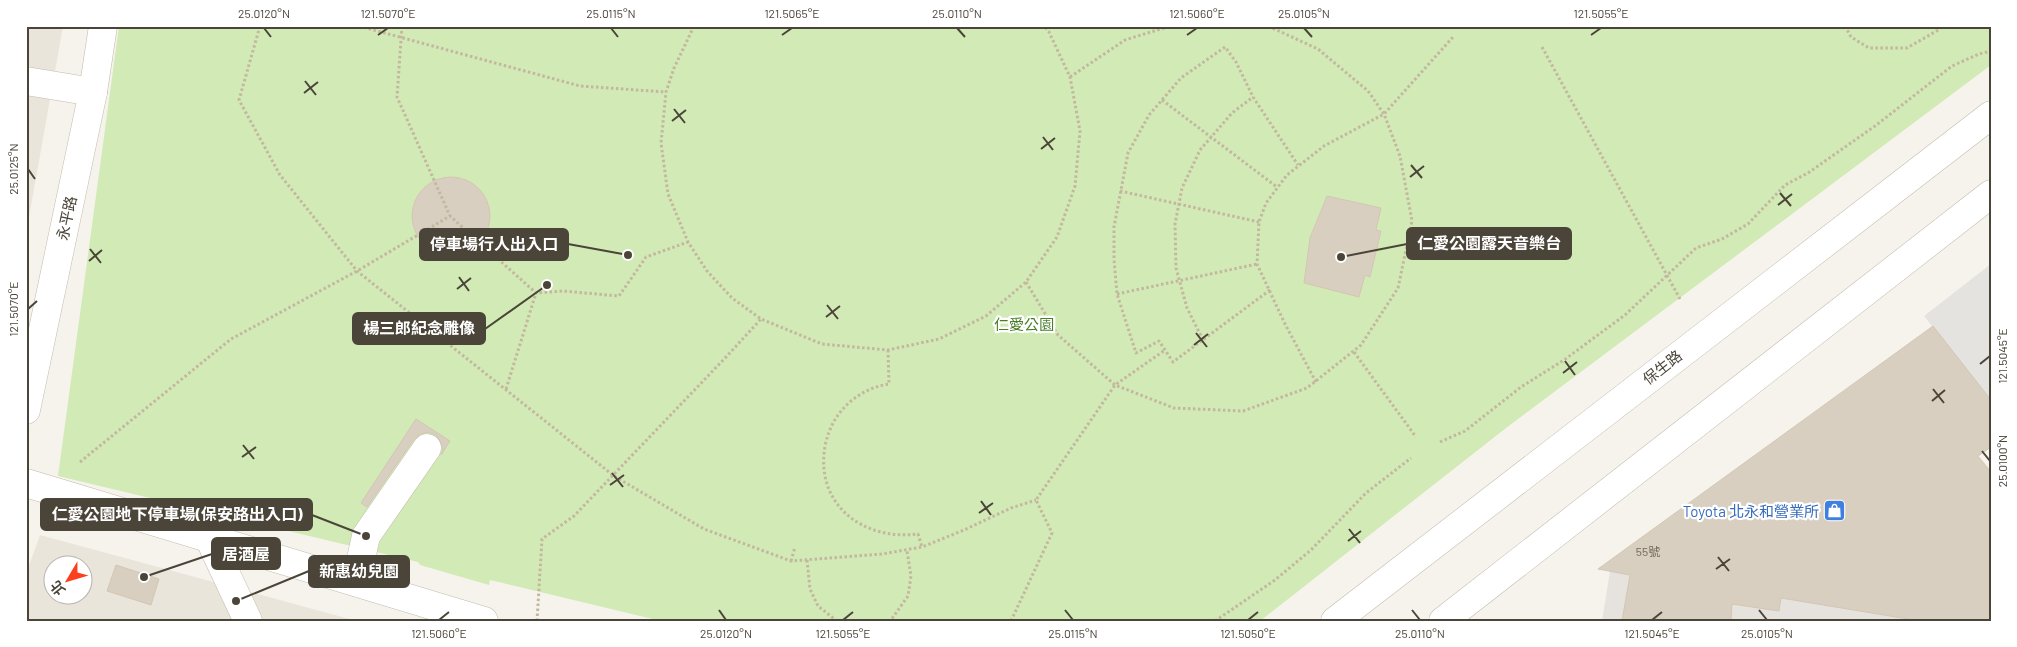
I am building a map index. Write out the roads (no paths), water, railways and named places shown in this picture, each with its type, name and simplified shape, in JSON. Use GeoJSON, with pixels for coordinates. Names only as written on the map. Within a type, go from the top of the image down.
{"type":"FeatureCollection","features":[{"type":"Feature","properties":{"kind":"street","name":"永平路"},"geometry":{"type":"LineString","coordinates":[[26,410],[93,92],[102,26]]}},
{"type":"Feature","properties":{"kind":"street"},"geometry":{"type":"LineString","coordinates":[[26,81],[93,92]]}},
{"type":"Feature","properties":{"kind":"street","name":"保生路"},"geometry":{"type":"LineString","coordinates":[[1335,621],[1991,115]]}},
{"type":"Feature","properties":{"kind":"street"},"geometry":{"type":"LineString","coordinates":[[1443,621],[1991,194]]}},
{"type":"Feature","properties":{"kind":"street"},"geometry":{"type":"LineString","coordinates":[[356,582],[366,536],[427,448]]}},
{"type":"Feature","properties":{"kind":"street"},"geometry":{"type":"LineString","coordinates":[[26,483],[356,582],[431,612],[484,621]]}},
{"type":"Feature","properties":{"kind":"street"},"geometry":{"type":"LineString","coordinates":[[210,538],[248,621]]}},
{"type":"Feature","properties":{"kind":"place","name":"停車場行人出入口"},"geometry":{"type":"Point","coordinates":[628,255]}},
{"type":"Feature","properties":{"kind":"place","name":"仁愛公園露天音樂台"},"geometry":{"type":"Point","coordinates":[1341,257]}},
{"type":"Feature","properties":{"kind":"place","name":"楊三郎紀念雕像"},"geometry":{"type":"Point","coordinates":[547,285]}},
{"type":"Feature","properties":{"kind":"place","name":"Toyota 北永和營業所"},"geometry":{"type":"Point","coordinates":[1835,511]}},
{"type":"Feature","properties":{"kind":"place","name":"仁愛公園地下停車場(保安路出入口)"},"geometry":{"type":"Point","coordinates":[366,536]}},
{"type":"Feature","properties":{"kind":"place","name":"居酒屋"},"geometry":{"type":"Point","coordinates":[144,577]}},
{"type":"Feature","properties":{"kind":"place","name":"新惠幼兒園"},"geometry":{"type":"Point","coordinates":[236,601]}},
{"type":"Feature","properties":{"kind":"park label","name":"仁愛公園"},"geometry":{"type":"Point","coordinates":[1024,324]}}]}
